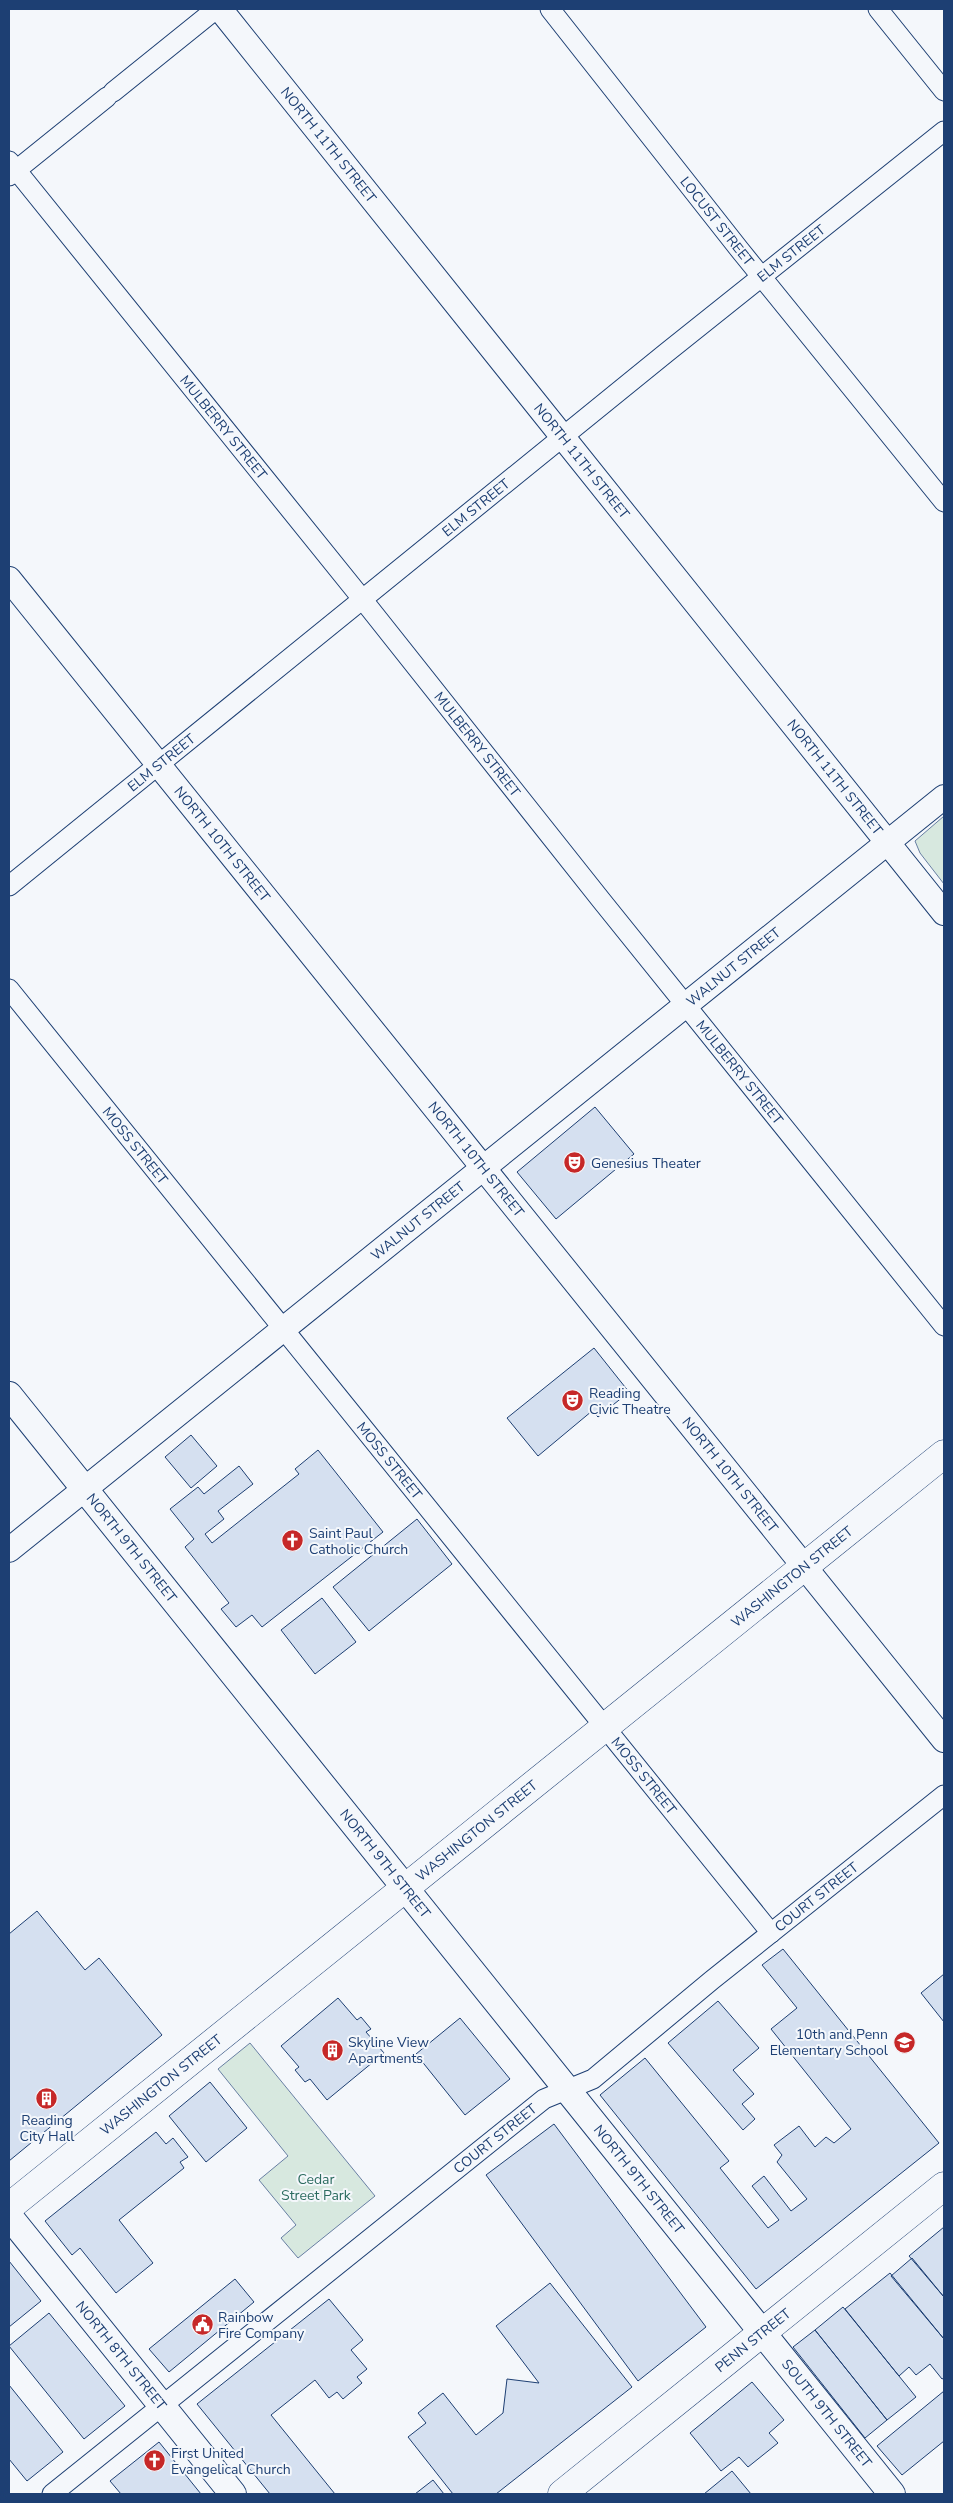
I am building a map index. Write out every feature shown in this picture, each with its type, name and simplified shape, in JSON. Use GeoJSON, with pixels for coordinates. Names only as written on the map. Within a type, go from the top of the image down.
{"type":"FeatureCollection","features":[{"type":"Feature","properties":{"kind":"main road","name":"NORTH 9TH STREET"},"geometry":{"type":"LineString","coordinates":[[9,1396],[762,2333]]}},
{"type":"Feature","properties":{"kind":"main road","name":"WASHINGTON STREET"},"geometry":{"type":"LineString","coordinates":[[9,2207],[944,1454]]}},
{"type":"Feature","properties":{"kind":"main road","name":"PENN STREET"},"geometry":{"type":"LineString","coordinates":[[562,2494],[944,2186]]}},
{"type":"Feature","properties":{"kind":"main road","name":"NORTH 8TH STREET"},"geometry":{"type":"LineString","coordinates":[[9,2216],[233,2494]]}},
{"type":"Feature","properties":{"kind":"main road","name":"SOUTH 9TH STREET"},"geometry":{"type":"LineString","coordinates":[[762,2333],[892,2494]]}},
{"type":"Feature","properties":{"kind":"street"},"geometry":{"type":"LineString","coordinates":[[11,169],[110,94],[216,9]]}},
{"type":"Feature","properties":{"kind":"street","name":"NORTH 11TH STREET"},"geometry":{"type":"LineString","coordinates":[[220,9],[944,913]]}},
{"type":"Feature","properties":{"kind":"street","name":"LOCUST STREET"},"geometry":{"type":"LineString","coordinates":[[550,9],[944,502]]}},
{"type":"Feature","properties":{"kind":"street"},"geometry":{"type":"LineString","coordinates":[[878,9],[944,91]]}},
{"type":"Feature","properties":{"kind":"street","name":"ELM STREET"},"geometry":{"type":"LineString","coordinates":[[9,886],[762,276],[944,131]]}},
{"type":"Feature","properties":{"kind":"street","name":"MULBERRY STREET"},"geometry":{"type":"LineString","coordinates":[[11,169],[363,600],[944,1326]]}},
{"type":"Feature","properties":{"kind":"street","name":"NORTH 10TH STREET"},"geometry":{"type":"LineString","coordinates":[[9,579],[944,1740]]}},
{"type":"Feature","properties":{"kind":"street","name":"WALNUT STREET"},"geometry":{"type":"LineString","coordinates":[[9,1550],[944,797]]}},
{"type":"Feature","properties":{"kind":"street","name":"MOSS STREET"},"geometry":{"type":"LineString","coordinates":[[9,989],[771,1933]]}},
{"type":"Feature","properties":{"kind":"street","name":"COURT STREET"},"geometry":{"type":"LineString","coordinates":[[52,2494],[544,2099],[593,2079],[771,1933],[944,1795]]}},
{"type":"Feature","properties":{"kind":"green space"},"geometry":{"type":"Polygon","coordinates":[[[944,816],[944,884],[920,853],[915,841],[944,816]]]}},
{"type":"Feature","properties":{"kind":"green space","name":"Cedar Street Park"},"geometry":{"type":"Polygon","coordinates":[[[250,2043],[375,2196],[298,2258],[281,2238],[296,2225],[259,2180],[288,2156],[218,2069],[250,2043]]]}},
{"type":"Feature","properties":{"kind":"building","name":"Genesius Theater"},"geometry":{"type":"Polygon","coordinates":[[[595,1107],[634,1154],[556,1219],[517,1172],[595,1107]]]}},
{"type":"Feature","properties":{"kind":"building","name":"Reading Civic Theatre"},"geometry":{"type":"Polygon","coordinates":[[[594,1348],[629,1392],[598,1417],[592,1411],[538,1456],[507,1418],[594,1348]]]}},
{"type":"Feature","properties":{"kind":"building"},"geometry":{"type":"Polygon","coordinates":[[[191,1435],[217,1466],[191,1488],[165,1457],[191,1435]]]}},
{"type":"Feature","properties":{"kind":"building","name":"Saint Paul Catholic Church"},"geometry":{"type":"Polygon","coordinates":[[[318,1450],[383,1532],[262,1627],[252,1615],[236,1627],[221,1609],[229,1603],[185,1547],[194,1539],[170,1509],[198,1487],[204,1494],[239,1466],[253,1484],[218,1511],[224,1519],[205,1534],[212,1543],[299,1474],[295,1469],[318,1450]]]}},
{"type":"Feature","properties":{"kind":"building"},"geometry":{"type":"Polygon","coordinates":[[[417,1519],[452,1564],[369,1631],[333,1587],[417,1519]]]}},
{"type":"Feature","properties":{"kind":"building"},"geometry":{"type":"Polygon","coordinates":[[[322,1598],[356,1642],[315,1674],[281,1630],[322,1598]]]}},
{"type":"Feature","properties":{"kind":"building","name":"Reading City Hall"},"geometry":{"type":"Polygon","coordinates":[[[37,1911],[85,1970],[99,1958],[162,2035],[9,2161],[9,1934],[37,1911]]]}},
{"type":"Feature","properties":{"kind":"building"},"geometry":{"type":"Polygon","coordinates":[[[783,1949],[939,2143],[756,2289],[600,2095],[645,2058],[729,2161],[720,2168],[768,2228],[779,2220],[752,2186],[764,2176],[791,2211],[807,2199],[777,2162],[782,2155],[774,2145],[799,2126],[815,2147],[826,2137],[834,2143],[851,2129],[771,2029],[797,2008],[762,1965],[783,1949]]]}},
{"type":"Feature","properties":{"kind":"building"},"geometry":{"type":"Polygon","coordinates":[[[944,1974],[944,2022],[921,1993],[944,1974]]]}},
{"type":"Feature","properties":{"kind":"building","name":"Skyline View Apartments"},"geometry":{"type":"Polygon","coordinates":[[[338,1998],[357,2020],[361,2017],[371,2029],[366,2032],[384,2053],[327,2100],[310,2079],[305,2082],[295,2070],[299,2067],[281,2046],[338,1998]]]}},
{"type":"Feature","properties":{"kind":"building"},"geometry":{"type":"Polygon","coordinates":[[[718,2001],[759,2048],[733,2070],[754,2094],[742,2104],[755,2119],[743,2130],[668,2043],[718,2001]]]}},
{"type":"Feature","properties":{"kind":"building"},"geometry":{"type":"Polygon","coordinates":[[[460,2018],[510,2079],[465,2115],[416,2054],[460,2018]]]}},
{"type":"Feature","properties":{"kind":"building"},"geometry":{"type":"Polygon","coordinates":[[[210,2082],[247,2128],[206,2162],[169,2116],[210,2082]]]}},
{"type":"Feature","properties":{"kind":"building"},"geometry":{"type":"Polygon","coordinates":[[[554,2124],[706,2327],[638,2381],[486,2175],[554,2124]]]}},
{"type":"Feature","properties":{"kind":"building"},"geometry":{"type":"Polygon","coordinates":[[[156,2132],[166,2144],[173,2138],[188,2157],[180,2162],[184,2168],[119,2220],[153,2263],[116,2293],[80,2248],[72,2255],[45,2221],[156,2132]]]}},
{"type":"Feature","properties":{"kind":"building"},"geometry":{"type":"Polygon","coordinates":[[[944,2227],[944,2297],[909,2256],[944,2227]]]}},
{"type":"Feature","properties":{"kind":"building"},"geometry":{"type":"Polygon","coordinates":[[[912,2258],[944,2297],[944,2339],[891,2276],[912,2258]]]}},
{"type":"Feature","properties":{"kind":"building"},"geometry":{"type":"Polygon","coordinates":[[[9,2261],[41,2301],[9,2327],[9,2261]]]}},
{"type":"Feature","properties":{"kind":"building"},"geometry":{"type":"Polygon","coordinates":[[[890,2273],[944,2339],[944,2378],[942,2379],[930,2364],[916,2375],[909,2367],[899,2376],[845,2309],[890,2273]]]}},
{"type":"Feature","properties":{"kind":"building","name":"Rainbow Fire Company"},"geometry":{"type":"Polygon","coordinates":[[[235,2279],[254,2302],[169,2372],[149,2349],[235,2279]]]}},
{"type":"Feature","properties":{"kind":"building"},"geometry":{"type":"Polygon","coordinates":[[[550,2283],[632,2387],[496,2494],[453,2494],[408,2437],[426,2423],[418,2413],[443,2393],[476,2435],[503,2413],[507,2379],[539,2383],[496,2326],[550,2283]]]}},
{"type":"Feature","properties":{"kind":"building"},"geometry":{"type":"Polygon","coordinates":[[[329,2299],[363,2340],[351,2350],[367,2369],[357,2377],[362,2383],[343,2399],[337,2392],[329,2398],[315,2380],[271,2415],[335,2494],[270,2494],[197,2404],[329,2299]]]}},
{"type":"Feature","properties":{"kind":"building"},"geometry":{"type":"Polygon","coordinates":[[[843,2307],[916,2397],[887,2420],[815,2330],[843,2307]]]}},
{"type":"Feature","properties":{"kind":"building"},"geometry":{"type":"Polygon","coordinates":[[[49,2313],[125,2406],[84,2439],[9,2346],[49,2313]]]}},
{"type":"Feature","properties":{"kind":"building"},"geometry":{"type":"Polygon","coordinates":[[[815,2330],[887,2420],[865,2438],[793,2347],[815,2330]]]}},
{"type":"Feature","properties":{"kind":"building"},"geometry":{"type":"Polygon","coordinates":[[[752,2382],[784,2420],[769,2433],[778,2443],[748,2467],[739,2457],[721,2471],[690,2433],[752,2382]]]}},
{"type":"Feature","properties":{"kind":"building"},"geometry":{"type":"Polygon","coordinates":[[[9,2385],[63,2452],[27,2481],[9,2459],[9,2385]]]}},
{"type":"Feature","properties":{"kind":"building"},"geometry":{"type":"Polygon","coordinates":[[[944,2391],[944,2441],[902,2475],[877,2446],[944,2391]]]}},
{"type":"Feature","properties":{"kind":"building","name":"First United Evangelical Church"},"geometry":{"type":"Polygon","coordinates":[[[159,2442],[201,2494],[121,2494],[110,2481],[159,2442]]]}},
{"type":"Feature","properties":{"kind":"building"},"geometry":{"type":"Polygon","coordinates":[[[732,2471],[751,2494],[704,2494],[732,2471]]]}},
{"type":"Feature","properties":{"kind":"building"},"geometry":{"type":"Polygon","coordinates":[[[433,2480],[444,2494],[415,2494],[433,2480]]]}},
{"type":"Feature","properties":{"kind":"place","name":"Genesius Theater"},"geometry":{"type":"Point","coordinates":[575,1163]}},
{"type":"Feature","properties":{"kind":"place","name":"Reading Civic Theatre"},"geometry":{"type":"Point","coordinates":[573,1401]}},
{"type":"Feature","properties":{"kind":"place","name":"Saint Paul Catholic Church"},"geometry":{"type":"Point","coordinates":[293,1541]}},
{"type":"Feature","properties":{"kind":"place","name":"10th and Penn Elementary School"},"geometry":{"type":"Point","coordinates":[904,2042]}},
{"type":"Feature","properties":{"kind":"place","name":"Skyline View Apartments"},"geometry":{"type":"Point","coordinates":[332,2050]}},
{"type":"Feature","properties":{"kind":"place","name":"Reading City Hall"},"geometry":{"type":"Point","coordinates":[47,2098]}},
{"type":"Feature","properties":{"kind":"place","name":"Rainbow Fire Company"},"geometry":{"type":"Point","coordinates":[202,2325]}},
{"type":"Feature","properties":{"kind":"place","name":"First United Evangelical Church"},"geometry":{"type":"Point","coordinates":[155,2461]}}]}
